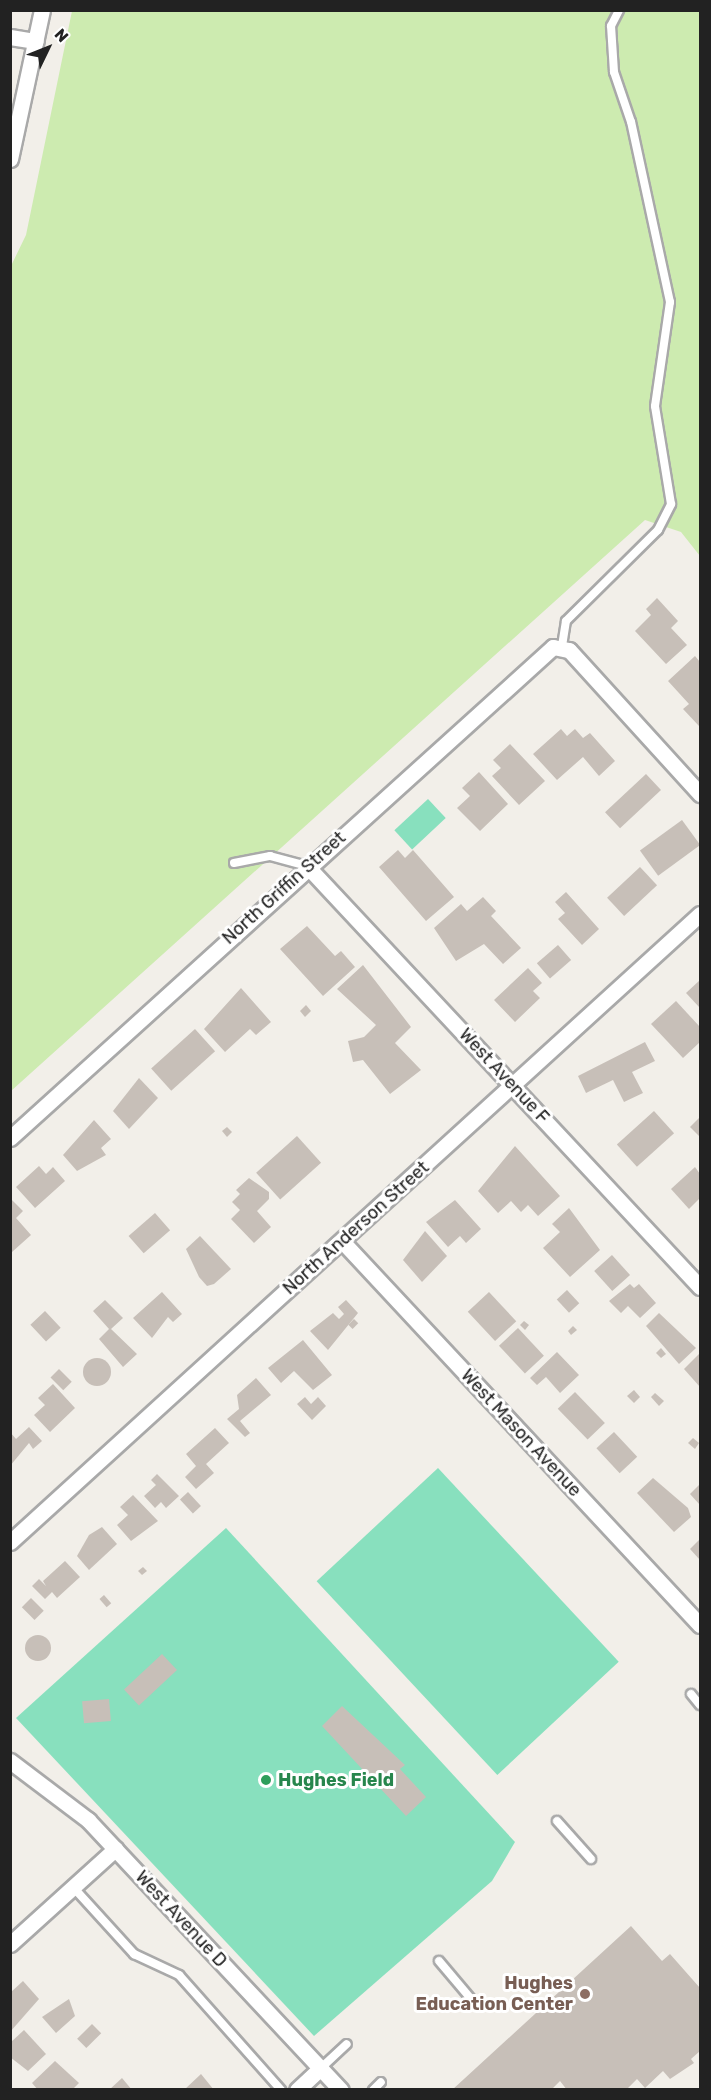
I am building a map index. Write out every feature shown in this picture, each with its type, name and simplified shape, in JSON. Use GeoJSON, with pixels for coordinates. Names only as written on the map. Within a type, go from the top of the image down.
{"type":"FeatureCollection","features":[{"type":"Feature","properties":{"kind":"street"},"geometry":{"type":"LineString","coordinates":[[10,159],[42,10]]}},
{"type":"Feature","properties":{"kind":"street"},"geometry":{"type":"LineString","coordinates":[[10,37],[36,41]]}},
{"type":"Feature","properties":{"kind":"street"},"geometry":{"type":"LineString","coordinates":[[562,646],[700,794]]}},
{"type":"Feature","properties":{"kind":"street","name":"North Griffin Street"},"geometry":{"type":"LineString","coordinates":[[10,1138],[544,653],[562,646]]}},
{"type":"Feature","properties":{"kind":"street","name":"West Avenue F"},"geometry":{"type":"LineString","coordinates":[[307,866],[700,1287]]}},
{"type":"Feature","properties":{"kind":"street","name":"North Anderson Street"},"geometry":{"type":"LineString","coordinates":[[10,1542],[700,914]]}},
{"type":"Feature","properties":{"kind":"street","name":"West Mason Avenue"},"geometry":{"type":"LineString","coordinates":[[342,1241],[700,1625]]}},
{"type":"Feature","properties":{"kind":"street","name":"West Avenue D"},"geometry":{"type":"LineString","coordinates":[[10,1761],[71,1804],[341,2090]]}},
{"type":"Feature","properties":{"kind":"street"},"geometry":{"type":"LineString","coordinates":[[10,1944],[115,1849]]}},
{"type":"Feature","properties":{"kind":"street"},"geometry":{"type":"LineString","coordinates":[[297,2090],[321,2068]]}},
{"type":"Feature","properties":{"kind":"lane"},"geometry":{"type":"LineString","coordinates":[[562,646],[566,621],[657,530],[672,504],[655,406],[670,302],[630,122],[614,72],[611,26],[619,10]]}},
{"type":"Feature","properties":{"kind":"lane"},"geometry":{"type":"LineString","coordinates":[[234,863],[270,856],[307,866]]}},
{"type":"Feature","properties":{"kind":"lane"},"geometry":{"type":"LineString","coordinates":[[691,1694],[700,1705]]}},
{"type":"Feature","properties":{"kind":"lane"},"geometry":{"type":"LineString","coordinates":[[557,1821],[591,1859]]}},
{"type":"Feature","properties":{"kind":"lane"},"geometry":{"type":"LineString","coordinates":[[73,1887],[134,1954],[179,1975],[281,2090]]}},
{"type":"Feature","properties":{"kind":"lane"},"geometry":{"type":"LineString","coordinates":[[439,1961],[472,2000]]}},
{"type":"Feature","properties":{"kind":"lane"},"geometry":{"type":"LineString","coordinates":[[321,2068],[347,2044]]}},
{"type":"Feature","properties":{"kind":"lane"},"geometry":{"type":"LineString","coordinates":[[373,2090],[381,2082]]}},
{"type":"Feature","properties":{"kind":"green space"},"geometry":{"type":"Polygon","coordinates":[[[72,11],[700,11],[700,556],[681,532],[645,520],[11,1091],[10,268],[26,235],[72,11]]]}},
{"type":"Feature","properties":{"kind":"green space"},"geometry":{"type":"Polygon","coordinates":[[[428,799],[446,818],[412,849],[394,830],[428,799]]]}},
{"type":"Feature","properties":{"kind":"green space"},"geometry":{"type":"Polygon","coordinates":[[[438,1468],[619,1662],[497,1775],[317,1581],[438,1468]]]}},
{"type":"Feature","properties":{"kind":"green space","name":"Hughes Field"},"geometry":{"type":"Polygon","coordinates":[[[226,1528],[515,1842],[492,1881],[314,2036],[16,1718],[226,1528]]]}},
{"type":"Feature","properties":{"kind":"building"},"geometry":{"type":"Polygon","coordinates":[[[657,598],[678,621],[671,628],[687,645],[666,664],[635,631],[651,615],[646,609],[657,598]]]}},
{"type":"Feature","properties":{"kind":"building"},"geometry":{"type":"Polygon","coordinates":[[[695,656],[700,662],[699,726],[683,709],[689,704],[668,681],[695,656]]]}},
{"type":"Feature","properties":{"kind":"building"},"geometry":{"type":"Polygon","coordinates":[[[561,729],[567,736],[575,729],[583,738],[590,733],[615,761],[599,776],[583,757],[557,780],[533,754],[561,729]]]}},
{"type":"Feature","properties":{"kind":"building"},"geometry":{"type":"Polygon","coordinates":[[[510,744],[545,781],[519,805],[492,776],[501,768],[493,760],[510,744]]]}},
{"type":"Feature","properties":{"kind":"building"},"geometry":{"type":"Polygon","coordinates":[[[479,772],[508,804],[480,831],[457,808],[470,796],[462,788],[479,772]]]}},
{"type":"Feature","properties":{"kind":"building"},"geometry":{"type":"Polygon","coordinates":[[[646,774],[661,790],[620,828],[605,812],[646,774]]]}},
{"type":"Feature","properties":{"kind":"building"},"geometry":{"type":"Polygon","coordinates":[[[682,820],[700,845],[658,876],[640,851],[682,820]]]}},
{"type":"Feature","properties":{"kind":"building"},"geometry":{"type":"Polygon","coordinates":[[[398,850],[405,858],[413,850],[454,897],[426,921],[379,867],[398,850]]]}},
{"type":"Feature","properties":{"kind":"building"},"geometry":{"type":"Polygon","coordinates":[[[640,867],[657,885],[624,916],[607,898],[640,867]]]}},
{"type":"Feature","properties":{"kind":"building"},"geometry":{"type":"Polygon","coordinates":[[[566,892],[599,929],[582,945],[558,919],[565,913],[555,902],[566,892]]]}},
{"type":"Feature","properties":{"kind":"building"},"geometry":{"type":"Polygon","coordinates":[[[483,897],[496,911],[491,916],[521,948],[503,964],[484,944],[456,961],[434,928],[461,904],[467,911],[483,897]]]}},
{"type":"Feature","properties":{"kind":"building"},"geometry":{"type":"Polygon","coordinates":[[[307,926],[335,956],[341,951],[355,967],[323,996],[280,949],[307,926]]]}},
{"type":"Feature","properties":{"kind":"building"},"geometry":{"type":"Polygon","coordinates":[[[558,945],[571,960],[550,978],[537,963],[558,945]]]}},
{"type":"Feature","properties":{"kind":"building"},"geometry":{"type":"Polygon","coordinates":[[[363,965],[411,1027],[395,1043],[421,1070],[390,1094],[363,1060],[353,1062],[348,1041],[364,1037],[376,1025],[337,989],[363,965]]]}},
{"type":"Feature","properties":{"kind":"building"},"geometry":{"type":"Polygon","coordinates":[[[528,968],[542,983],[533,991],[540,998],[515,1022],[494,1000],[528,968]]]}},
{"type":"Feature","properties":{"kind":"building"},"geometry":{"type":"Polygon","coordinates":[[[700,980],[700,1008],[686,993],[700,980]]]}},
{"type":"Feature","properties":{"kind":"building"},"geometry":{"type":"Polygon","coordinates":[[[241,988],[271,1022],[256,1035],[250,1029],[225,1052],[204,1029],[241,988]]]}},
{"type":"Feature","properties":{"kind":"building"},"geometry":{"type":"Polygon","coordinates":[[[676,1001],[700,1027],[700,1042],[683,1058],[651,1024],[676,1001]]]}},
{"type":"Feature","properties":{"kind":"building"},"geometry":{"type":"Polygon","coordinates":[[[306,1005],[311,1011],[305,1017],[300,1011],[306,1005]]]}},
{"type":"Feature","properties":{"kind":"building"},"geometry":{"type":"Polygon","coordinates":[[[195,1029],[215,1051],[171,1091],[151,1068],[195,1029]]]}},
{"type":"Feature","properties":{"kind":"building"},"geometry":{"type":"Polygon","coordinates":[[[645,1042],[655,1061],[632,1072],[643,1093],[624,1102],[613,1080],[586,1093],[578,1076],[645,1042]]]}},
{"type":"Feature","properties":{"kind":"building"},"geometry":{"type":"Polygon","coordinates":[[[139,1078],[158,1098],[129,1129],[113,1111],[139,1078]]]}},
{"type":"Feature","properties":{"kind":"building"},"geometry":{"type":"Polygon","coordinates":[[[654,1111],[674,1133],[637,1167],[617,1144],[654,1111]]]}},
{"type":"Feature","properties":{"kind":"building"},"geometry":{"type":"Polygon","coordinates":[[[700,1117],[700,1137],[690,1127],[700,1117]]]}},
{"type":"Feature","properties":{"kind":"building"},"geometry":{"type":"Polygon","coordinates":[[[94,1120],[111,1139],[101,1148],[106,1155],[77,1171],[63,1155],[94,1120]]]}},
{"type":"Feature","properties":{"kind":"building"},"geometry":{"type":"Polygon","coordinates":[[[227,1127],[232,1132],[227,1137],[222,1131],[227,1127]]]}},
{"type":"Feature","properties":{"kind":"building"},"geometry":{"type":"Polygon","coordinates":[[[297,1136],[321,1163],[280,1200],[256,1173],[297,1136]]]}},
{"type":"Feature","properties":{"kind":"building"},"geometry":{"type":"Polygon","coordinates":[[[515,1146],[560,1196],[538,1216],[528,1205],[521,1212],[511,1201],[498,1213],[478,1191],[515,1146]]]}},
{"type":"Feature","properties":{"kind":"building"},"geometry":{"type":"Polygon","coordinates":[[[39,1166],[46,1174],[53,1167],[65,1181],[35,1208],[16,1187],[39,1166]]]}},
{"type":"Feature","properties":{"kind":"building"},"geometry":{"type":"Polygon","coordinates":[[[695,1167],[700,1174],[700,1198],[689,1209],[671,1189],[695,1167]]]}},
{"type":"Feature","properties":{"kind":"building"},"geometry":{"type":"Polygon","coordinates":[[[249,1178],[269,1192],[269,1199],[257,1211],[271,1227],[254,1243],[231,1219],[240,1210],[232,1202],[240,1194],[236,1190],[249,1178]]]}},
{"type":"Feature","properties":{"kind":"building"},"geometry":{"type":"Polygon","coordinates":[[[10,1198],[23,1211],[16,1218],[31,1235],[12,1252],[10,1198]]]}},
{"type":"Feature","properties":{"kind":"building"},"geometry":{"type":"Polygon","coordinates":[[[455,1200],[481,1229],[466,1243],[460,1236],[448,1247],[426,1222],[455,1200]]]}},
{"type":"Feature","properties":{"kind":"building"},"geometry":{"type":"Polygon","coordinates":[[[569,1208],[600,1250],[570,1277],[543,1248],[560,1232],[552,1224],[569,1208]]]}},
{"type":"Feature","properties":{"kind":"building"},"geometry":{"type":"Polygon","coordinates":[[[155,1213],[170,1230],[144,1253],[129,1236],[155,1213]]]}},
{"type":"Feature","properties":{"kind":"building"},"geometry":{"type":"Polygon","coordinates":[[[425,1231],[447,1256],[422,1282],[403,1260],[425,1231]]]}},
{"type":"Feature","properties":{"kind":"building"},"geometry":{"type":"Polygon","coordinates":[[[200,1236],[231,1269],[214,1284],[207,1286],[199,1277],[186,1249],[200,1236]]]}},
{"type":"Feature","properties":{"kind":"building"},"geometry":{"type":"Polygon","coordinates":[[[612,1255],[630,1275],[612,1291],[594,1271],[612,1255]]]}},
{"type":"Feature","properties":{"kind":"building"},"geometry":{"type":"Polygon","coordinates":[[[630,1284],[634,1288],[639,1284],[656,1303],[640,1318],[628,1306],[621,1313],[609,1301],[630,1284]]]}},
{"type":"Feature","properties":{"kind":"building"},"geometry":{"type":"Polygon","coordinates":[[[567,1290],[579,1303],[569,1313],[557,1300],[567,1290]]]}},
{"type":"Feature","properties":{"kind":"building"},"geometry":{"type":"Polygon","coordinates":[[[162,1292],[182,1314],[173,1322],[168,1317],[152,1338],[133,1318],[162,1292]]]}},
{"type":"Feature","properties":{"kind":"building"},"geometry":{"type":"Polygon","coordinates":[[[489,1292],[516,1321],[495,1341],[468,1312],[489,1292]]]}},
{"type":"Feature","properties":{"kind":"building"},"geometry":{"type":"Polygon","coordinates":[[[105,1300],[123,1318],[111,1329],[137,1354],[123,1367],[99,1339],[109,1329],[93,1311],[105,1300]]]}},
{"type":"Feature","properties":{"kind":"building"},"geometry":{"type":"Polygon","coordinates":[[[346,1300],[358,1313],[328,1350],[310,1331],[333,1313],[339,1319],[344,1314],[338,1307],[346,1300]]]}},
{"type":"Feature","properties":{"kind":"building"},"geometry":{"type":"Polygon","coordinates":[[[45,1311],[61,1328],[46,1341],[30,1325],[45,1311]]]}},
{"type":"Feature","properties":{"kind":"building"},"geometry":{"type":"Polygon","coordinates":[[[659,1313],[696,1348],[679,1364],[646,1326],[659,1313]]]}},
{"type":"Feature","properties":{"kind":"building"},"geometry":{"type":"Polygon","coordinates":[[[354,1319],[358,1323],[353,1329],[348,1325],[354,1319]]]}},
{"type":"Feature","properties":{"kind":"building"},"geometry":{"type":"Polygon","coordinates":[[[524,1321],[529,1325],[525,1330],[520,1325],[524,1321]]]}},
{"type":"Feature","properties":{"kind":"building"},"geometry":{"type":"Polygon","coordinates":[[[573,1326],[577,1330],[571,1335],[568,1331],[573,1326]]]}},
{"type":"Feature","properties":{"kind":"building"},"geometry":{"type":"Polygon","coordinates":[[[518,1328],[544,1356],[525,1374],[499,1346],[518,1328]]]}},
{"type":"Feature","properties":{"kind":"building"},"geometry":{"type":"Polygon","coordinates":[[[303,1340],[332,1375],[313,1390],[294,1371],[281,1383],[268,1368],[303,1340]]]}},
{"type":"Feature","properties":{"kind":"building"},"geometry":{"type":"Polygon","coordinates":[[[661,1348],[666,1354],[661,1358],[656,1353],[661,1348]]]}},
{"type":"Feature","properties":{"kind":"building"},"geometry":{"type":"Polygon","coordinates":[[[557,1352],[579,1375],[560,1393],[546,1377],[537,1385],[530,1378],[557,1352]]]}},
{"type":"Feature","properties":{"kind":"building"},"geometry":{"type":"Polygon","coordinates":[[[700,1353],[700,1387],[684,1369],[700,1353]]]}},
{"type":"Feature","properties":{"kind":"building"},"geometry":{"type":"Polygon","coordinates":[[[97,1358],[107,1362],[111,1372],[107,1382],[97,1386],[87,1382],[83,1372],[87,1362],[97,1358]]]}},
{"type":"Feature","properties":{"kind":"building"},"geometry":{"type":"Polygon","coordinates":[[[59,1369],[72,1382],[63,1390],[51,1377],[59,1369]]]}},
{"type":"Feature","properties":{"kind":"building"},"geometry":{"type":"Polygon","coordinates":[[[256,1378],[271,1395],[240,1421],[250,1433],[245,1437],[227,1419],[239,1409],[237,1395],[256,1378]]]}},
{"type":"Feature","properties":{"kind":"building"},"geometry":{"type":"Polygon","coordinates":[[[53,1384],[75,1408],[50,1432],[34,1415],[45,1405],[38,1398],[53,1384]]]}},
{"type":"Feature","properties":{"kind":"building"},"geometry":{"type":"Polygon","coordinates":[[[634,1390],[640,1397],[634,1403],[627,1396],[634,1390]]]}},
{"type":"Feature","properties":{"kind":"building"},"geometry":{"type":"Polygon","coordinates":[[[575,1392],[605,1423],[588,1440],[558,1409],[575,1392]]]}},
{"type":"Feature","properties":{"kind":"building"},"geometry":{"type":"Polygon","coordinates":[[[655,1393],[664,1401],[659,1406],[651,1397],[655,1393]]]}},
{"type":"Feature","properties":{"kind":"building"},"geometry":{"type":"Polygon","coordinates":[[[305,1397],[311,1404],[318,1397],[326,1406],[312,1420],[297,1404],[305,1397]]]}},
{"type":"Feature","properties":{"kind":"building"},"geometry":{"type":"Polygon","coordinates":[[[29,1427],[42,1441],[33,1449],[29,1443],[10,1466],[10,1432],[16,1439],[29,1427]]]}},
{"type":"Feature","properties":{"kind":"building"},"geometry":{"type":"Polygon","coordinates":[[[215,1428],[229,1443],[206,1464],[214,1473],[196,1489],[185,1477],[196,1466],[186,1454],[215,1428]]]}},
{"type":"Feature","properties":{"kind":"building"},"geometry":{"type":"Polygon","coordinates":[[[614,1432],[637,1457],[620,1473],[596,1448],[614,1432]]]}},
{"type":"Feature","properties":{"kind":"building"},"geometry":{"type":"Polygon","coordinates":[[[693,1438],[699,1443],[695,1449],[688,1443],[693,1438]]]}},
{"type":"Feature","properties":{"kind":"building"},"geometry":{"type":"Polygon","coordinates":[[[157,1474],[179,1496],[166,1508],[161,1502],[155,1508],[144,1496],[156,1485],[151,1480],[157,1474]]]}},
{"type":"Feature","properties":{"kind":"building"},"geometry":{"type":"Polygon","coordinates":[[[653,1478],[688,1508],[691,1517],[674,1532],[637,1493],[653,1478]]]}},
{"type":"Feature","properties":{"kind":"building"},"geometry":{"type":"Polygon","coordinates":[[[700,1484],[700,1505],[690,1494],[700,1484]]]}},
{"type":"Feature","properties":{"kind":"building"},"geometry":{"type":"Polygon","coordinates":[[[188,1492],[201,1506],[193,1513],[180,1500],[188,1492]]]}},
{"type":"Feature","properties":{"kind":"building"},"geometry":{"type":"Polygon","coordinates":[[[133,1495],[158,1521],[131,1541],[117,1525],[128,1515],[120,1507],[133,1495]]]}},
{"type":"Feature","properties":{"kind":"building"},"geometry":{"type":"Polygon","coordinates":[[[102,1527],[117,1544],[89,1570],[77,1556],[89,1535],[102,1527]]]}},
{"type":"Feature","properties":{"kind":"building"},"geometry":{"type":"Polygon","coordinates":[[[700,1539],[700,1560],[690,1549],[700,1539]]]}},
{"type":"Feature","properties":{"kind":"building"},"geometry":{"type":"Polygon","coordinates":[[[65,1561],[80,1577],[57,1598],[52,1592],[45,1599],[32,1586],[39,1579],[46,1586],[43,1581],[65,1561]]]}},
{"type":"Feature","properties":{"kind":"building"},"geometry":{"type":"Polygon","coordinates":[[[143,1567],[147,1571],[142,1575],[138,1571],[143,1567]]]}},
{"type":"Feature","properties":{"kind":"building"},"geometry":{"type":"Polygon","coordinates":[[[104,1595],[111,1603],[107,1607],[99,1599],[104,1595]]]}},
{"type":"Feature","properties":{"kind":"building"},"geometry":{"type":"Polygon","coordinates":[[[31,1598],[44,1611],[35,1620],[22,1607],[31,1598]]]}},
{"type":"Feature","properties":{"kind":"building"},"geometry":{"type":"Polygon","coordinates":[[[38,1635],[47,1639],[51,1648],[47,1657],[38,1661],[29,1657],[25,1648],[29,1639],[38,1635]]]}},
{"type":"Feature","properties":{"kind":"building"},"geometry":{"type":"Polygon","coordinates":[[[162,1654],[177,1670],[139,1706],[124,1689],[162,1654]]]}},
{"type":"Feature","properties":{"kind":"building"},"geometry":{"type":"Polygon","coordinates":[[[109,1699],[111,1721],[84,1723],[82,1701],[109,1699]]]}},
{"type":"Feature","properties":{"kind":"building"},"geometry":{"type":"Polygon","coordinates":[[[342,1706],[405,1765],[400,1769],[426,1797],[406,1816],[322,1726],[342,1706]]]}},
{"type":"Feature","properties":{"kind":"building"},"geometry":{"type":"Polygon","coordinates":[[[631,1926],[662,1961],[670,1954],[700,1988],[700,2051],[691,2059],[694,2063],[670,2079],[663,2071],[645,2088],[637,2079],[626,2090],[567,2090],[560,2081],[551,2090],[452,2090],[631,1926]]]}},
{"type":"Feature","properties":{"kind":"building"},"geometry":{"type":"Polygon","coordinates":[[[23,1981],[39,1999],[10,2032],[10,1993],[23,1981]]]}},
{"type":"Feature","properties":{"kind":"building"},"geometry":{"type":"Polygon","coordinates":[[[69,1999],[75,2016],[56,2033],[42,2017],[69,1999]]]}},
{"type":"Feature","properties":{"kind":"building"},"geometry":{"type":"Polygon","coordinates":[[[92,2024],[101,2033],[86,2048],[77,2039],[92,2024]]]}},
{"type":"Feature","properties":{"kind":"building"},"geometry":{"type":"Polygon","coordinates":[[[24,2030],[46,2054],[28,2071],[10,2057],[10,2043],[24,2030]]]}},
{"type":"Feature","properties":{"kind":"building"},"geometry":{"type":"Polygon","coordinates":[[[55,2061],[79,2083],[73,2089],[38,2090],[32,2083],[55,2061]]]}},
{"type":"Feature","properties":{"kind":"building"},"geometry":{"type":"Polygon","coordinates":[[[201,2074],[214,2090],[184,2090],[201,2074]]]}},
{"type":"Feature","properties":{"kind":"building"},"geometry":{"type":"Polygon","coordinates":[[[122,2078],[132,2090],[109,2090],[122,2078]]]}},
{"type":"Feature","properties":{"kind":"place","name":"Hughes Field"},"geometry":{"type":"Point","coordinates":[266,1780]}},
{"type":"Feature","properties":{"kind":"place","name":"Hughes Education Center"},"geometry":{"type":"Point","coordinates":[585,1994]}}]}
